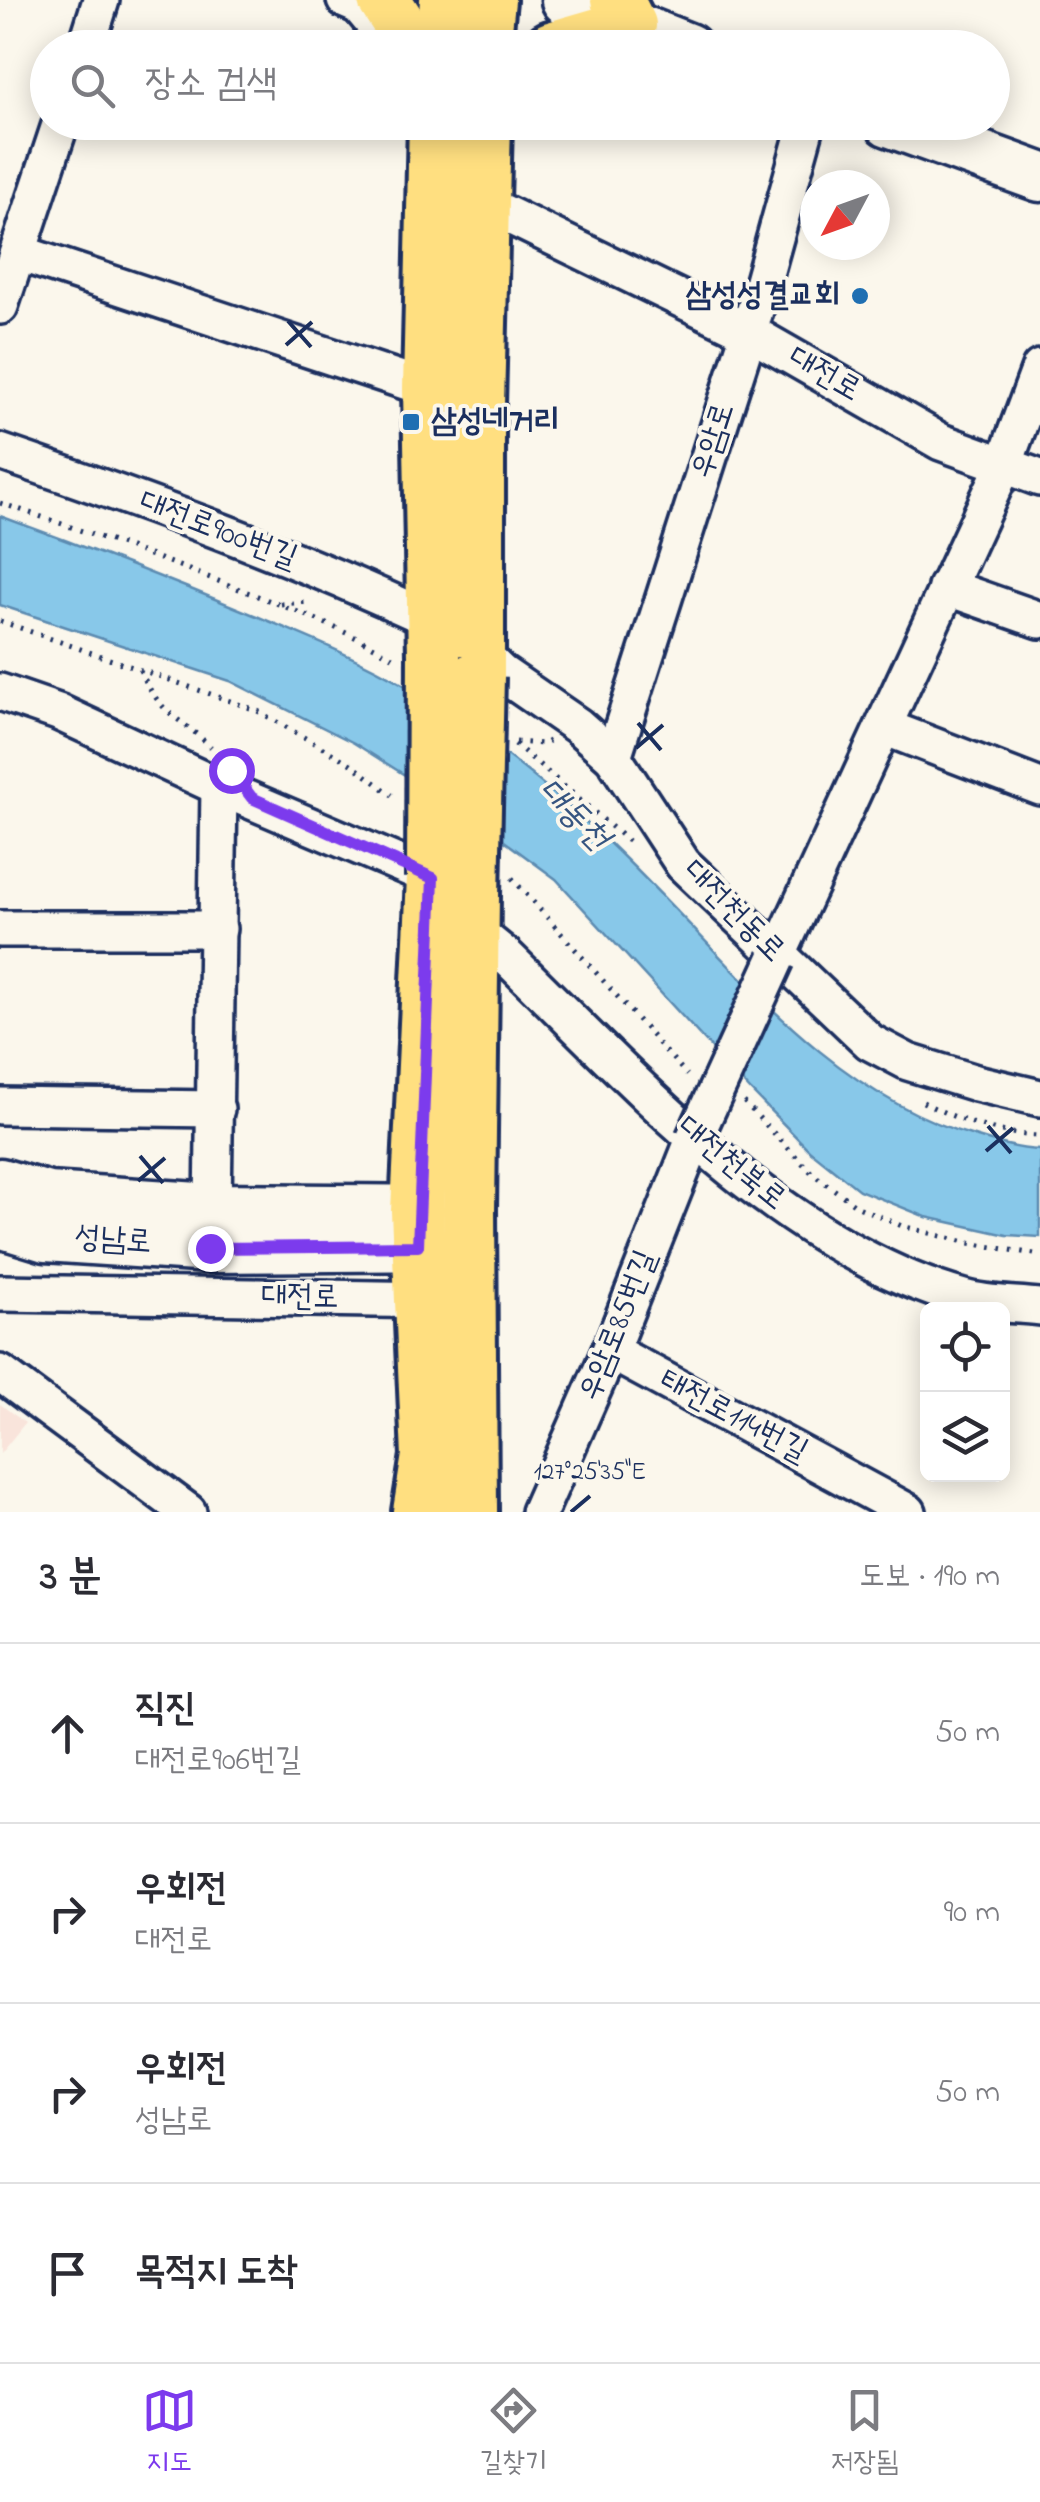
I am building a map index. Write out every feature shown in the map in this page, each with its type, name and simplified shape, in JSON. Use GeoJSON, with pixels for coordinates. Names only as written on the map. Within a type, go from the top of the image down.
{"type":"FeatureCollection","features":[{"type":"Feature","properties":{"kind":"main road"},"geometry":{"type":"LineString","coordinates":[[384,0],[403,30]]}},
{"type":"Feature","properties":{"kind":"main road"},"geometry":{"type":"LineString","coordinates":[[444,30],[446,0]]}},
{"type":"Feature","properties":{"kind":"main road"},"geometry":{"type":"LineString","coordinates":[[486,30],[489,0]]}},
{"type":"Feature","properties":{"kind":"main road"},"geometry":{"type":"LineString","coordinates":[[566,0],[623,13],[655,30]]}},
{"type":"Feature","properties":{"kind":"main road"},"geometry":{"type":"LineString","coordinates":[[588,30],[623,13]]}},
{"type":"Feature","properties":{"kind":"main road"},"geometry":{"type":"LineString","coordinates":[[434,140],[429,388],[460,901],[443,1228],[444,1299],[471,1512]]}},
{"type":"Feature","properties":{"kind":"main road"},"geometry":{"type":"LineString","coordinates":[[444,653],[478,404],[485,140]]}},
{"type":"Feature","properties":{"kind":"main road"},"geometry":{"type":"LineString","coordinates":[[938,140],[1040,177]]}},
{"type":"Feature","properties":{"kind":"main road","name":"성남로"},"geometry":{"type":"LineString","coordinates":[[0,1184],[48,1197],[443,1228]]}},
{"type":"Feature","properties":{"kind":"main road","name":"성남로"},"geometry":{"type":"LineString","coordinates":[[0,1223],[46,1236],[210,1248],[443,1228]]}},
{"type":"Feature","properties":{"kind":"main road"},"geometry":{"type":"LineString","coordinates":[[419,1512],[444,1299]]}},
{"type":"Feature","properties":{"kind":"street"},"geometry":{"type":"LineString","coordinates":[[92,30],[101,0]]}},
{"type":"Feature","properties":{"kind":"street"},"geometry":{"type":"LineString","coordinates":[[345,0],[359,6],[379,30]]}},
{"type":"Feature","properties":{"kind":"street"},"geometry":{"type":"LineString","coordinates":[[0,306],[56,140]]}},
{"type":"Feature","properties":{"kind":"street","name":"우암로"},"geometry":{"type":"LineString","coordinates":[[612,757],[750,332],[803,140]]}},
{"type":"Feature","properties":{"kind":"street","name":"대전로"},"geometry":{"type":"LineString","coordinates":[[483,203],[750,332],[941,442],[1004,465]]}},
{"type":"Feature","properties":{"kind":"street"},"geometry":{"type":"LineString","coordinates":[[19,253],[429,388]]}},
{"type":"Feature","properties":{"kind":"street"},"geometry":{"type":"LineString","coordinates":[[776,957],[1004,465],[1040,368]]}},
{"type":"Feature","properties":{"kind":"street","name":"대전로900번길"},"geometry":{"type":"LineString","coordinates":[[0,452],[339,578],[444,653]]}},
{"type":"Feature","properties":{"kind":"street"},"geometry":{"type":"LineString","coordinates":[[1004,465],[1040,478]]}},
{"type":"Feature","properties":{"kind":"street"},"geometry":{"type":"LineString","coordinates":[[946,587],[1040,620]]}},
{"type":"Feature","properties":{"kind":"street","name":"대전천동로"},"geometry":{"type":"LineString","coordinates":[[444,653],[501,673],[578,726],[612,757],[683,864],[776,957],[870,1042],[908,1062],[1040,1098]]}},
{"type":"Feature","properties":{"kind":"street","name":"대전천북로"},"geometry":{"type":"LineString","coordinates":[[0,692],[58,712],[460,901],[506,956],[694,1139],[796,1216],[890,1272],[967,1299],[1040,1307]]}},
{"type":"Feature","properties":{"kind":"street"},"geometry":{"type":"LineString","coordinates":[[884,728],[1040,788]]}},
{"type":"Feature","properties":{"kind":"street"},"geometry":{"type":"LineString","coordinates":[[213,1208],[220,787]]}},
{"type":"Feature","properties":{"kind":"street"},"geometry":{"type":"LineString","coordinates":[[0,929],[218,930]]}},
{"type":"Feature","properties":{"kind":"street","name":"우암로85번길"},"geometry":{"type":"LineString","coordinates":[[540,1512],[610,1351],[694,1139],[776,957]]}},
{"type":"Feature","properties":{"kind":"street"},"geometry":{"type":"LineString","coordinates":[[0,1106],[216,1109]]}},
{"type":"Feature","properties":{"kind":"street","name":"대전로"},"geometry":{"type":"LineString","coordinates":[[0,1294],[444,1299]]}},
{"type":"Feature","properties":{"kind":"street","name":"태전로114번길"},"geometry":{"type":"LineString","coordinates":[[610,1351],[908,1512]]}},
{"type":"Feature","properties":{"kind":"street"},"geometry":{"type":"LineString","coordinates":[[0,1372],[188,1512]]}},
{"type":"Feature","properties":{"kind":"path"},"geometry":{"type":"LineString","coordinates":[[0,503],[113,540],[359,637],[444,653]]}},
{"type":"Feature","properties":{"kind":"path"},"geometry":{"type":"LineString","coordinates":[[140,670],[153,698],[169,716],[199,735],[215,751]]}},
{"type":"Feature","properties":{"kind":"path"},"geometry":{"type":"LineString","coordinates":[[513,742],[638,850]]}},
{"type":"Feature","properties":{"kind":"path"},"geometry":{"type":"LineString","coordinates":[[910,1094],[943,1112],[1022,1136],[1040,1136]]}},
{"type":"Feature","properties":{"kind":"shaded area"},"geometry":{"type":"Polygon","coordinates":[[[0,1404],[25,1423],[0,1454],[0,1404]]]}},
{"type":"Feature","properties":{"kind":"water","name":"대동천"},"geometry":{"type":"Polygon","coordinates":[[[0,516],[159,576],[334,649],[392,678],[458,720],[591,826],[767,1004],[862,1083],[916,1114],[974,1136],[1040,1150],[1040,1237],[1007,1235],[926,1217],[859,1190],[809,1150],[751,1091],[556,879],[473,818],[354,743],[230,681],[0,605],[0,516]]]}},
{"type":"Feature","properties":{"kind":"place","name":"삼성성결교회"},"geometry":{"type":"Point","coordinates":[860,296]}},
{"type":"Feature","properties":{"kind":"place","name":"삼성네거리"},"geometry":{"type":"Point","coordinates":[411,422]}},
{"type":"Feature","properties":{"kind":"route"},"geometry":{"type":"LineString","coordinates":[[210,1248],[418,1246],[433,878],[252,798],[231,770]]}}]}
